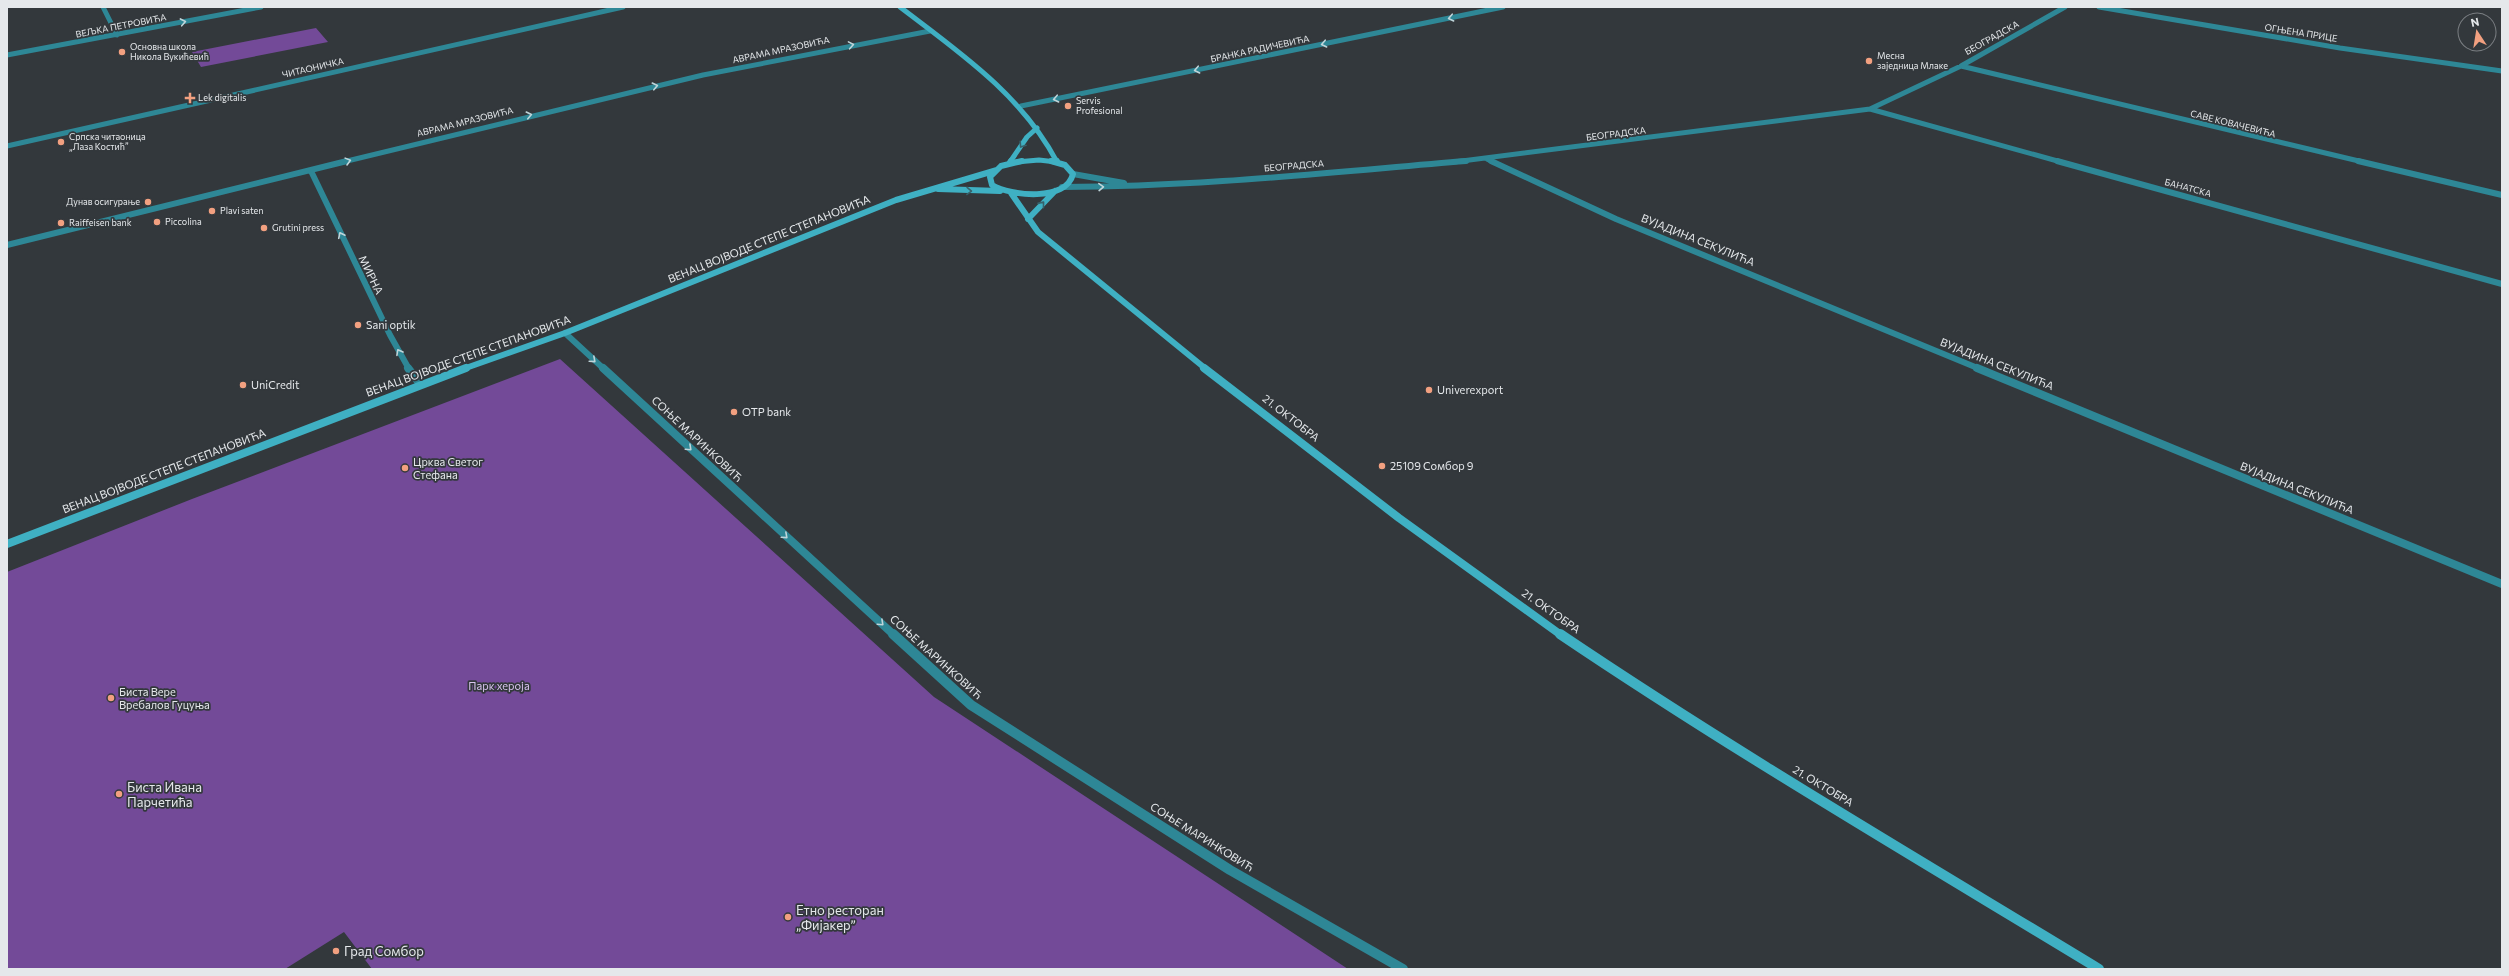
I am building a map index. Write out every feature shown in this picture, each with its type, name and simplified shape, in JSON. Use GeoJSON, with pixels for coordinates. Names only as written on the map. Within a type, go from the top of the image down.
{"type":"FeatureCollection","features":[{"type":"Feature","properties":{"kind":"main road"},"geometry":{"type":"LineString","coordinates":[[900,7],[1020,106],[1049,143],[1058,163]]}},
{"type":"Feature","properties":{"kind":"main road"},"geometry":{"type":"LineString","coordinates":[[1009,164],[1028,137],[1037,128]]}},
{"type":"Feature","properties":{"kind":"main road"},"geometry":{"type":"LineString","coordinates":[[1009,164],[1038,160],[1058,163],[1066,166],[1073,174],[1072,178],[1059,188],[1028,218]]}},
{"type":"Feature","properties":{"kind":"main road","name":"ВЕНАЦ ВОЈВОДЕ СТЕПЕ СТЕПАНОВИЋА"},"geometry":{"type":"LineString","coordinates":[[7,544],[420,384],[565,333],[896,200],[996,170],[1009,164]]}},
{"type":"Feature","properties":{"kind":"main road"},"geometry":{"type":"LineString","coordinates":[[996,170],[992,173],[990,181],[992,185],[1003,191]]}},
{"type":"Feature","properties":{"kind":"main road","name":"ВЕНАЦ ВОЈВОДЕ СТЕПЕ СТЕПАНОВИЋА"},"geometry":{"type":"LineString","coordinates":[[935,188],[1034,194],[1059,188]]}},
{"type":"Feature","properties":{"kind":"main road","name":"21. ОКТОБРА"},"geometry":{"type":"LineString","coordinates":[[1011,193],[1038,232],[1186,353],[1399,518],[1545,624],[1628,680],[1747,755],[2099,969]]}},
{"type":"Feature","properties":{"kind":"street"},"geometry":{"type":"LineString","coordinates":[[103,7],[117,35]]}},
{"type":"Feature","properties":{"kind":"street","name":"ВЕЉКА ПЕТРОВИЋА"},"geometry":{"type":"LineString","coordinates":[[7,55],[261,7]]}},
{"type":"Feature","properties":{"kind":"street","name":"ЧИТАОНИЧКА"},"geometry":{"type":"LineString","coordinates":[[7,146],[623,7]]}},
{"type":"Feature","properties":{"kind":"street","name":"БРАНКА РАДИЧЕВИЋА"},"geometry":{"type":"LineString","coordinates":[[1020,106],[1503,7]]}},
{"type":"Feature","properties":{"kind":"street","name":"БЕОГРАДСКА"},"geometry":{"type":"LineString","coordinates":[[1059,188],[1145,185],[1487,159],[1870,109],[1961,66],[2065,7]]}},
{"type":"Feature","properties":{"kind":"street","name":"ОГЊЕНА ПРИЦЕ"},"geometry":{"type":"LineString","coordinates":[[2099,7],[2317,44],[2502,71]]}},
{"type":"Feature","properties":{"kind":"street","name":"АВРАМА МРАЗОВИЋА"},"geometry":{"type":"LineString","coordinates":[[7,245],[311,171],[524,116],[703,75],[930,31]]}},
{"type":"Feature","properties":{"kind":"street","name":"САВЕ КОВАЧЕВИЋА"},"geometry":{"type":"LineString","coordinates":[[1961,66],[2502,195]]}},
{"type":"Feature","properties":{"kind":"street","name":"БАНАТСКА"},"geometry":{"type":"LineString","coordinates":[[1870,109],[2502,284]]}},
{"type":"Feature","properties":{"kind":"street","name":"ВУЈАДИНА СЕКУЛИЋА"},"geometry":{"type":"LineString","coordinates":[[1487,159],[1616,219],[2502,584]]}},
{"type":"Feature","properties":{"kind":"street","name":"МИРНА"},"geometry":{"type":"LineString","coordinates":[[311,171],[390,335],[406,365],[420,384]]}},
{"type":"Feature","properties":{"kind":"street","name":"БЕОГРАДСКА"},"geometry":{"type":"LineString","coordinates":[[1073,174],[1145,185]]}},
{"type":"Feature","properties":{"kind":"street","name":"СОЊЕ МАРИНКОВИЋ"},"geometry":{"type":"LineString","coordinates":[[565,333],[971,705],[1230,870],[1403,969]]}},
{"type":"Feature","properties":{"kind":"green space"},"geometry":{"type":"Polygon","coordinates":[[[316,28],[328,42],[201,67],[192,52],[316,28]]]}},
{"type":"Feature","properties":{"kind":"green space","name":"Парк хероја"},"geometry":{"type":"Polygon","coordinates":[[[560,359],[934,697],[1348,969],[372,969],[344,932],[285,969],[7,969],[7,572],[192,499],[560,359]]]}},
{"type":"Feature","properties":{"kind":"place","name":"Основна школа Никола Вукићевић"},"geometry":{"type":"Point","coordinates":[122,52]}},
{"type":"Feature","properties":{"kind":"place","name":"Месна заједница Млаке"},"geometry":{"type":"Point","coordinates":[1869,61]}},
{"type":"Feature","properties":{"kind":"place","name":"Lek digitalis"},"geometry":{"type":"Point","coordinates":[190,98]}},
{"type":"Feature","properties":{"kind":"place","name":"Servis Profesional"},"geometry":{"type":"Point","coordinates":[1068,106]}},
{"type":"Feature","properties":{"kind":"place","name":"Српска читаоница „Лаза Костић”"},"geometry":{"type":"Point","coordinates":[61,142]}},
{"type":"Feature","properties":{"kind":"place","name":"Дунав осигурање"},"geometry":{"type":"Point","coordinates":[148,202]}},
{"type":"Feature","properties":{"kind":"place","name":"Plavi saten"},"geometry":{"type":"Point","coordinates":[212,211]}},
{"type":"Feature","properties":{"kind":"place","name":"Piccolina"},"geometry":{"type":"Point","coordinates":[157,222]}},
{"type":"Feature","properties":{"kind":"place","name":"Raiffeisen bank"},"geometry":{"type":"Point","coordinates":[61,223]}},
{"type":"Feature","properties":{"kind":"place","name":"Grutini press"},"geometry":{"type":"Point","coordinates":[264,228]}},
{"type":"Feature","properties":{"kind":"place","name":"Sani optik"},"geometry":{"type":"Point","coordinates":[358,325]}},
{"type":"Feature","properties":{"kind":"place","name":"UniCredit"},"geometry":{"type":"Point","coordinates":[243,385]}},
{"type":"Feature","properties":{"kind":"place","name":"Univerexport"},"geometry":{"type":"Point","coordinates":[1429,390]}},
{"type":"Feature","properties":{"kind":"place","name":"OTP bank"},"geometry":{"type":"Point","coordinates":[734,412]}},
{"type":"Feature","properties":{"kind":"place","name":"25109 Сомбор 9"},"geometry":{"type":"Point","coordinates":[1382,466]}},
{"type":"Feature","properties":{"kind":"place","name":"Црква Светог Стефана"},"geometry":{"type":"Point","coordinates":[405,468]}},
{"type":"Feature","properties":{"kind":"place","name":"Биста Вере Вребалов Гуцуња"},"geometry":{"type":"Point","coordinates":[111,698]}},
{"type":"Feature","properties":{"kind":"place","name":"Биста Ивана Парчетића"},"geometry":{"type":"Point","coordinates":[119,794]}},
{"type":"Feature","properties":{"kind":"place","name":"Етно ресторан „Фијакер”"},"geometry":{"type":"Point","coordinates":[788,917]}},
{"type":"Feature","properties":{"kind":"place","name":"Град Сомбор"},"geometry":{"type":"Point","coordinates":[336,951]}}]}
